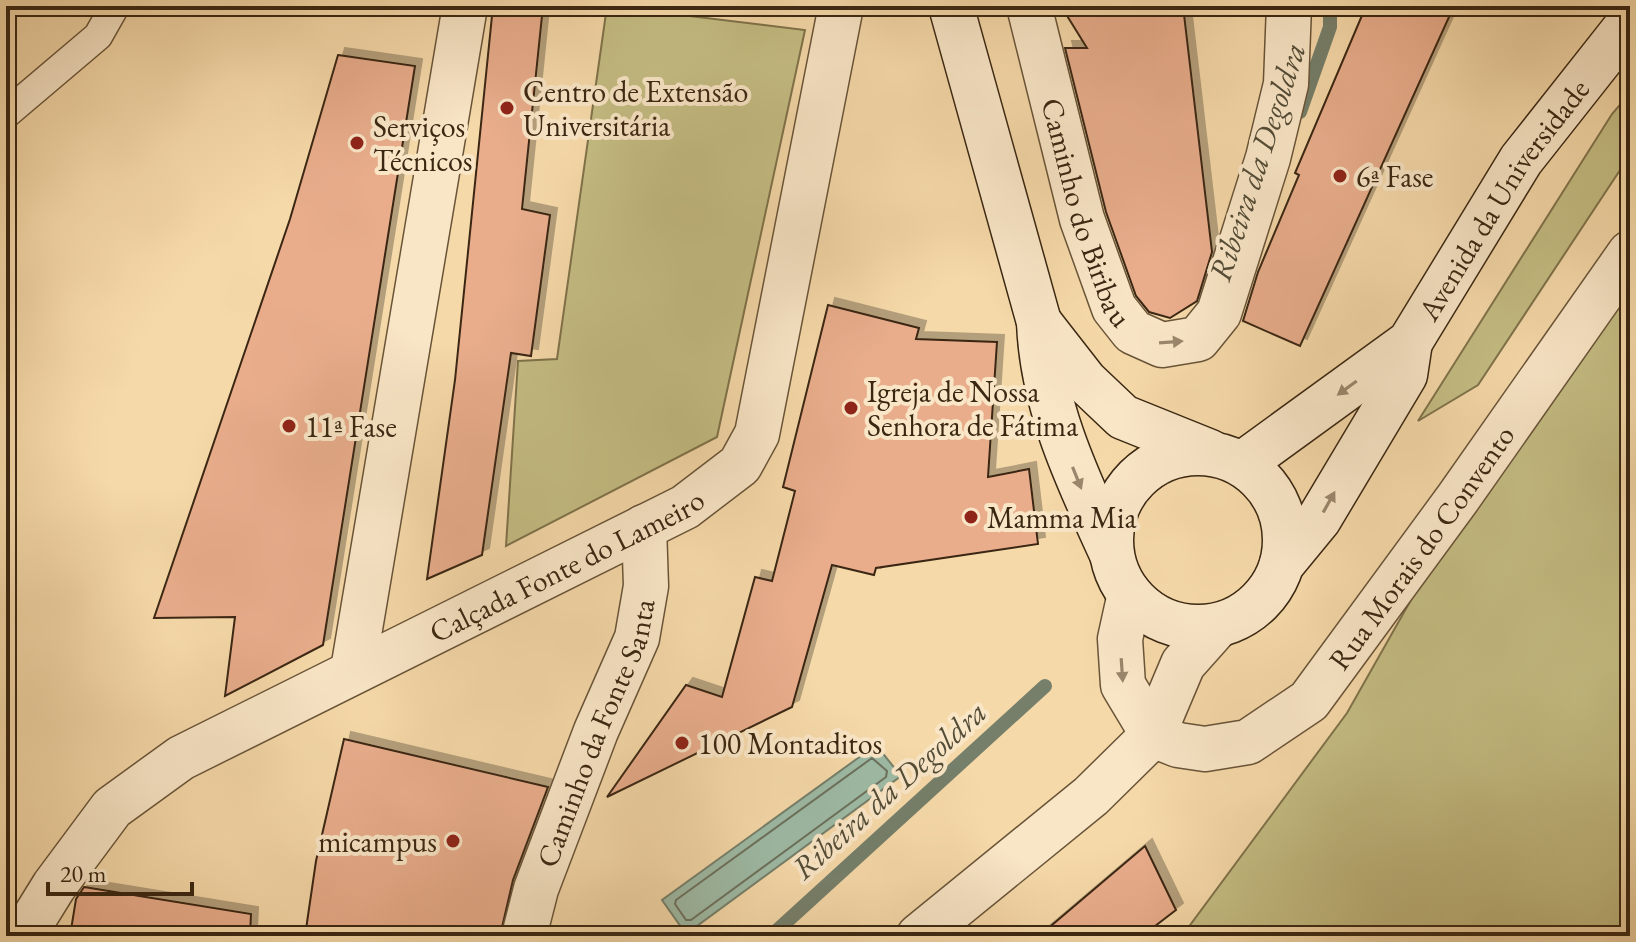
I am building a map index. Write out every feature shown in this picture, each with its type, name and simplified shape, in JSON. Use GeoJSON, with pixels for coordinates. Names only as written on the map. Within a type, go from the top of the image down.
{"type":"FeatureCollection","features":[{"type":"Feature","properties":{"kind":"street"},"geometry":{"type":"LineString","coordinates":[[353,670],[465,6]]}},
{"type":"Feature","properties":{"kind":"street","name":"Calçada Fonte do Lameiro"},"geometry":{"type":"LineString","coordinates":[[23,936],[54,886],[112,808],[181,758],[685,507],[740,465],[757,434],[841,6]]}},
{"type":"Feature","properties":{"kind":"street"},"geometry":{"type":"LineString","coordinates":[[951,6],[1039,322],[1040,358],[1055,421],[1129,598],[1120,639],[1123,685],[1153,735]]}},
{"type":"Feature","properties":{"kind":"street","name":"Caminho do Biribau"},"geometry":{"type":"LineString","coordinates":[[1029,6],[1082,219],[1114,308],[1133,332],[1162,345],[1198,339],[1219,313],[1268,158],[1286,84],[1289,6]]}},
{"type":"Feature","properties":{"kind":"street","name":"Avenida da Universidade"},"geometry":{"type":"LineString","coordinates":[[1282,564],[1319,519],[1405,375],[1410,342],[1521,160],[1630,22]]}},
{"type":"Feature","properties":{"kind":"street","name":"Rua Morais do Convento"},"geometry":{"type":"LineString","coordinates":[[1153,735],[1178,745],[1205,749],[1248,742],[1309,701],[1458,498],[1630,253]]}},
{"type":"Feature","properties":{"kind":"street"},"geometry":{"type":"LineString","coordinates":[[1039,322],[1085,381],[1123,417],[1229,459],[1264,483],[1279,507],[1285,536],[1282,564],[1273,586],[1257,605],[1238,619],[1216,627],[1191,628],[1166,622],[1129,598]]}},
{"type":"Feature","properties":{"kind":"street","name":"Avenida da Universidade"},"geometry":{"type":"LineString","coordinates":[[1229,459],[1410,342]]}},
{"type":"Feature","properties":{"kind":"street"},"geometry":{"type":"LineString","coordinates":[[1111,552],[1111,525],[1121,499],[1138,476],[1161,460],[1188,453],[1229,459]]}},
{"type":"Feature","properties":{"kind":"street","name":"Caminho da Fonte Santa"},"geometry":{"type":"LineString","coordinates":[[524,936],[536,889],[596,731],[637,638],[646,586],[644,527]]}},
{"type":"Feature","properties":{"kind":"street"},"geometry":{"type":"LineString","coordinates":[[919,936],[1091,796],[1153,735],[1183,664],[1216,627]]}},
{"type":"Feature","properties":{"kind":"lane"},"geometry":{"type":"LineString","coordinates":[[6,114],[98,36],[115,6]]}},
{"type":"Feature","properties":{"kind":"shaded area"},"geometry":{"type":"Polygon","coordinates":[[[607,6],[805,30],[717,437],[506,546],[518,361],[557,359],[607,6]]]}},
{"type":"Feature","properties":{"kind":"shaded area"},"geometry":{"type":"Polygon","coordinates":[[[1630,93],[1630,155],[1478,385],[1418,421],[1612,114],[1630,93]]]}},
{"type":"Feature","properties":{"kind":"shaded area"},"geometry":{"type":"Polygon","coordinates":[[[1630,274],[1630,936],[1182,936],[1347,713],[1467,501],[1630,274]]]}},
{"type":"Feature","properties":{"kind":"water"},"geometry":{"type":"Polygon","coordinates":[[[876,745],[901,776],[686,934],[662,900],[876,745]]]}},
{"type":"Feature","properties":{"kind":"building","name":"Centro de Extensão Universitária"},"geometry":{"type":"Polygon","coordinates":[[[493,6],[543,6],[522,209],[550,215],[531,356],[511,353],[482,555],[427,579],[455,380],[493,6]]]}},
{"type":"Feature","properties":{"kind":"building"},"geometry":{"type":"Polygon","coordinates":[[[1061,6],[1183,6],[1212,252],[1197,301],[1170,318],[1149,312],[1136,296],[1106,212],[1065,48],[1087,48],[1061,6]]]}},
{"type":"Feature","properties":{"kind":"building","name":"6ª Fase"},"geometry":{"type":"Polygon","coordinates":[[[1366,6],[1454,6],[1300,346],[1243,321],[1258,272],[1299,175],[1295,173],[1366,6]]]}},
{"type":"Feature","properties":{"kind":"building","name":"11ª Fase"},"geometry":{"type":"Polygon","coordinates":[[[338,55],[415,66],[323,645],[225,696],[235,617],[154,618],[290,219],[338,55]]]}},
{"type":"Feature","properties":{"kind":"building"},"geometry":{"type":"Polygon","coordinates":[[[828,305],[919,328],[916,339],[997,342],[988,477],[1029,469],[1038,544],[876,568],[874,575],[832,565],[792,707],[607,797],[686,685],[722,697],[755,577],[772,581],[795,491],[783,487],[828,305]]]}},
{"type":"Feature","properties":{"kind":"building","name":"micampus"},"geometry":{"type":"Polygon","coordinates":[[[344,739],[548,787],[513,880],[500,936],[305,936],[316,861],[344,739]]]}},
{"type":"Feature","properties":{"kind":"building"},"geometry":{"type":"Polygon","coordinates":[[[1145,846],[1176,910],[1142,936],[1039,936],[1145,846]]]}},
{"type":"Feature","properties":{"kind":"building"},"geometry":{"type":"Polygon","coordinates":[[[84,887],[251,914],[250,936],[70,936],[76,899],[84,887]]]}},
{"type":"Feature","properties":{"kind":"waterway","name":"Ribeira da Degoldra"},"geometry":{"type":"LineString","coordinates":[[1300,112],[1330,27],[1330,6]]}},
{"type":"Feature","properties":{"kind":"waterway","name":"Ribeira da Degoldra"},"geometry":{"type":"LineString","coordinates":[[771,936],[1045,686]]}},
{"type":"Feature","properties":{"kind":"place","name":"Centro de Extensão Universitária"},"geometry":{"type":"Point","coordinates":[507,108]}},
{"type":"Feature","properties":{"kind":"place","name":"Serviços Técnicos"},"geometry":{"type":"Point","coordinates":[357,143]}},
{"type":"Feature","properties":{"kind":"place","name":"6ª Fase"},"geometry":{"type":"Point","coordinates":[1340,176]}},
{"type":"Feature","properties":{"kind":"place","name":"Igreja de Nossa Senhora de Fátima"},"geometry":{"type":"Point","coordinates":[851,408]}},
{"type":"Feature","properties":{"kind":"place","name":"11ª Fase"},"geometry":{"type":"Point","coordinates":[289,426]}},
{"type":"Feature","properties":{"kind":"place","name":"Mamma Mia"},"geometry":{"type":"Point","coordinates":[971,517]}},
{"type":"Feature","properties":{"kind":"place","name":"100 Montaditos"},"geometry":{"type":"Point","coordinates":[682,743]}},
{"type":"Feature","properties":{"kind":"place","name":"micampus"},"geometry":{"type":"Point","coordinates":[453,841]}}]}
